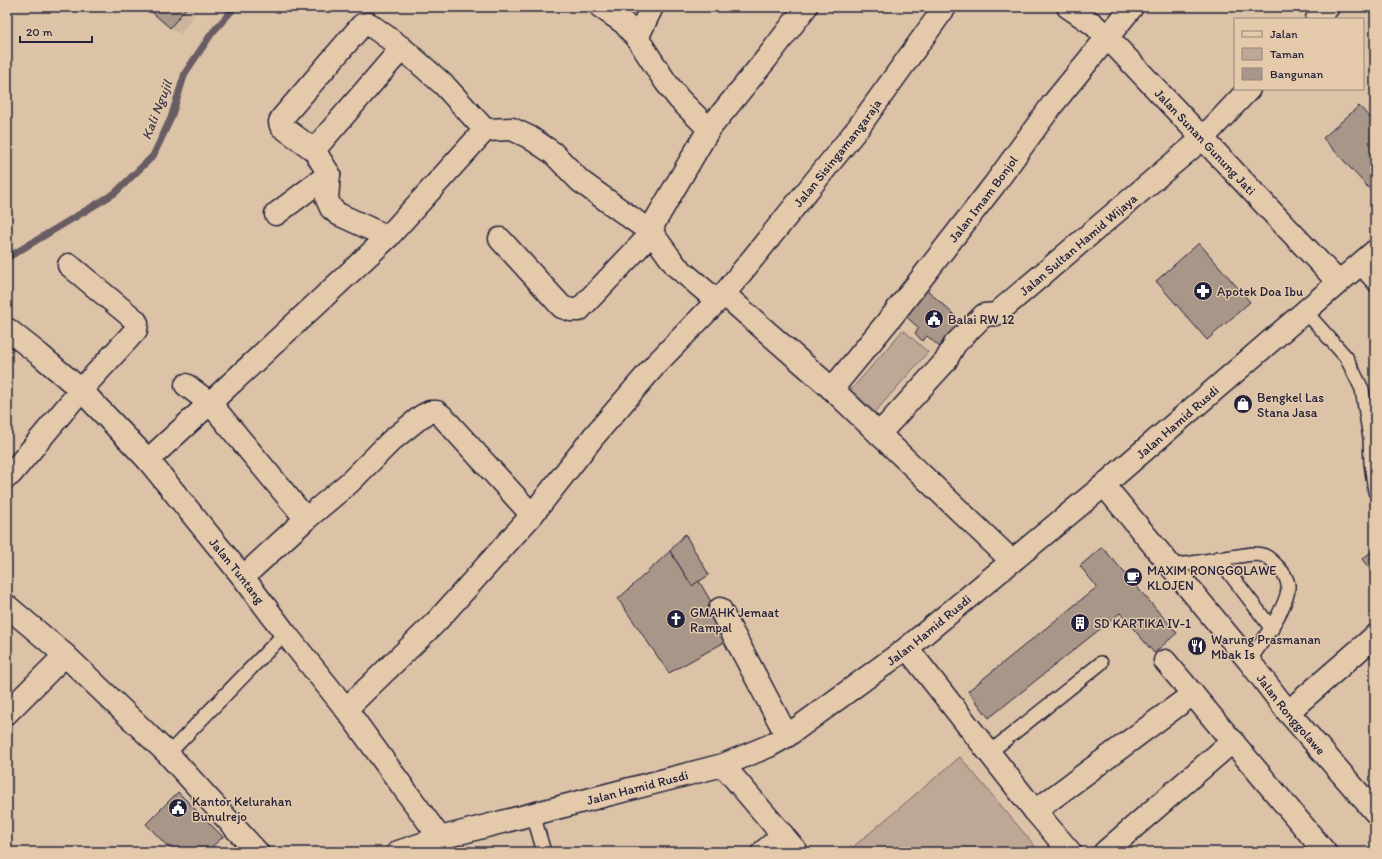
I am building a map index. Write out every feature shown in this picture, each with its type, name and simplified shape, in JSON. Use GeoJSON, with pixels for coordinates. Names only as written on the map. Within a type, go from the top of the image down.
{"type":"FeatureCollection","features":[{"type":"Feature","properties":{"kind":"street"},"geometry":{"type":"LineString","coordinates":[[601,7],[624,23],[637,38],[665,81],[679,99],[709,129]]}},
{"type":"Feature","properties":{"kind":"street"},"geometry":{"type":"LineString","coordinates":[[637,38],[652,7]]}},
{"type":"Feature","properties":{"kind":"street"},"geometry":{"type":"LineString","coordinates":[[500,239],[562,307],[571,310],[579,310],[652,233],[654,223],[709,129],[767,58],[806,7]]}},
{"type":"Feature","properties":{"kind":"street","name":"Jalan Sisingamangaraja"},"geometry":{"type":"LineString","coordinates":[[346,708],[437,621],[532,515],[594,436],[657,363],[721,297],[858,128],[945,7]]}},
{"type":"Feature","properties":{"kind":"street","name":"Jalan Sunan Gunung Jati"},"geometry":{"type":"LineString","coordinates":[[1068,7],[1093,24],[1107,37],[1338,282]]}},
{"type":"Feature","properties":{"kind":"street","name":"Jalan Imam Bonjol"},"geometry":{"type":"LineString","coordinates":[[832,389],[893,315],[994,185],[1052,105],[1132,7]]}},
{"type":"Feature","properties":{"kind":"street"},"geometry":{"type":"LineString","coordinates":[[1317,18],[1328,7]]}},
{"type":"Feature","properties":{"kind":"street"},"geometry":{"type":"LineString","coordinates":[[388,236],[338,214],[331,208],[327,199],[329,174],[314,150],[281,126],[280,122],[362,25],[369,24],[402,48],[445,86],[485,130]]}},
{"type":"Feature","properties":{"kind":"street"},"geometry":{"type":"LineString","coordinates":[[314,150],[402,48]]}},
{"type":"Feature","properties":{"kind":"street","name":"Jalan Sultan Hamid Wijaya"},"geometry":{"type":"LineString","coordinates":[[879,434],[945,362],[955,344],[984,315],[996,314],[1202,138],[1249,90]]}},
{"type":"Feature","properties":{"kind":"street"},"geometry":{"type":"LineString","coordinates":[[148,460],[388,236],[485,130],[512,129],[529,137],[553,153],[580,181],[652,233],[676,266],[721,297],[832,389],[1012,561]]}},
{"type":"Feature","properties":{"kind":"street"},"geometry":{"type":"LineString","coordinates":[[276,214],[329,174]]}},
{"type":"Feature","properties":{"kind":"street","name":"Jalan Hamid Rusdi"},"geometry":{"type":"LineString","coordinates":[[398,852],[440,838],[723,765],[769,746],[787,736],[908,648],[1104,485],[1375,251]]}},
{"type":"Feature","properties":{"kind":"street"},"geometry":{"type":"LineString","coordinates":[[7,477],[81,390],[136,330],[137,323],[135,320],[69,265]]}},
{"type":"Feature","properties":{"kind":"street","name":"Jalan Tuntang"},"geometry":{"type":"LineString","coordinates":[[7,329],[81,390],[148,460],[243,577],[285,633],[346,708],[440,838]]}},
{"type":"Feature","properties":{"kind":"street"},"geometry":{"type":"LineString","coordinates":[[186,385],[210,403],[306,519]]}},
{"type":"Feature","properties":{"kind":"street"},"geometry":{"type":"LineString","coordinates":[[243,577],[306,519],[350,482],[392,440],[422,416],[430,412],[437,412],[442,416],[532,515]]}},
{"type":"Feature","properties":{"kind":"street","name":"Jalan Ronggolawe"},"geometry":{"type":"LineString","coordinates":[[1104,485],[1172,566],[1288,712],[1375,812]]}},
{"type":"Feature","properties":{"kind":"street"},"geometry":{"type":"LineString","coordinates":[[7,606],[65,655],[168,754],[257,852]]}},
{"type":"Feature","properties":{"kind":"street"},"geometry":{"type":"LineString","coordinates":[[720,609],[787,736]]}},
{"type":"Feature","properties":{"kind":"street"},"geometry":{"type":"LineString","coordinates":[[1288,712],[1375,636]]}},
{"type":"Feature","properties":{"kind":"street"},"geometry":{"type":"LineString","coordinates":[[908,648],[1034,810],[1070,852]]}},
{"type":"Feature","properties":{"kind":"street"},"geometry":{"type":"LineString","coordinates":[[7,713],[65,655]]}},
{"type":"Feature","properties":{"kind":"street"},"geometry":{"type":"LineString","coordinates":[[1165,661],[1325,852]]}},
{"type":"Feature","properties":{"kind":"street"},"geometry":{"type":"LineString","coordinates":[[1034,810],[1193,694]]}},
{"type":"Feature","properties":{"kind":"street"},"geometry":{"type":"LineString","coordinates":[[1105,852],[1233,741]]}},
{"type":"Feature","properties":{"kind":"street"},"geometry":{"type":"LineString","coordinates":[[723,765],[797,852]]}},
{"type":"Feature","properties":{"kind":"street"},"geometry":{"type":"LineString","coordinates":[[763,852],[783,835]]}},
{"type":"Feature","properties":{"kind":"lane"},"geometry":{"type":"LineString","coordinates":[[1358,266],[1375,285]]}},
{"type":"Feature","properties":{"kind":"lane"},"geometry":{"type":"LineString","coordinates":[[1305,311],[1346,357],[1362,390],[1370,438],[1371,463],[1375,492]]}},
{"type":"Feature","properties":{"kind":"lane"},"geometry":{"type":"LineString","coordinates":[[1172,566],[1218,558],[1260,554],[1267,556],[1285,574],[1288,586],[1287,596],[1272,629],[1249,661]]}},
{"type":"Feature","properties":{"kind":"lane"},"geometry":{"type":"LineString","coordinates":[[1218,558],[1272,629]]}},
{"type":"Feature","properties":{"kind":"lane"},"geometry":{"type":"LineString","coordinates":[[168,754],[285,633]]}},
{"type":"Feature","properties":{"kind":"lane"},"geometry":{"type":"LineString","coordinates":[[990,752],[1101,663]]}},
{"type":"Feature","properties":{"kind":"lane"},"geometry":{"type":"LineString","coordinates":[[533,814],[544,852]]}},
{"type":"Feature","properties":{"kind":"shaded area"},"geometry":{"type":"Polygon","coordinates":[[[144,7],[199,7],[180,35],[144,7]]]}},
{"type":"Feature","properties":{"kind":"green space"},"geometry":{"type":"Polygon","coordinates":[[[903,330],[928,352],[875,412],[851,390],[903,330]]]}},
{"type":"Feature","properties":{"kind":"green space"},"geometry":{"type":"Polygon","coordinates":[[[960,757],[1040,852],[847,852],[960,757]]]}},
{"type":"Feature","properties":{"kind":"building"},"geometry":{"type":"Polygon","coordinates":[[[146,7],[187,7],[170,28],[146,7]]]}},
{"type":"Feature","properties":{"kind":"building"},"geometry":{"type":"Polygon","coordinates":[[[1359,106],[1375,123],[1375,195],[1323,138],[1359,106]]]}},
{"type":"Feature","properties":{"kind":"building","name":"Apotek Doa Ibu"},"geometry":{"type":"Polygon","coordinates":[[[1199,243],[1250,302],[1207,340],[1156,281],[1199,243]]]}},
{"type":"Feature","properties":{"kind":"building","name":"Balai RW 12"},"geometry":{"type":"Polygon","coordinates":[[[925,288],[965,325],[942,349],[927,336],[922,341],[915,333],[919,328],[902,313],[925,288]]]}},
{"type":"Feature","properties":{"kind":"building"},"geometry":{"type":"Polygon","coordinates":[[[685,534],[709,575],[692,586],[670,551],[685,534]]]}},
{"type":"Feature","properties":{"kind":"building","name":"SD KARTIKA IV-1"},"geometry":{"type":"Polygon","coordinates":[[[1102,547],[1177,633],[1154,653],[1120,613],[989,718],[968,691],[1097,587],[1080,566],[1102,547]]]}},
{"type":"Feature","properties":{"kind":"building"},"geometry":{"type":"Polygon","coordinates":[[[1375,549],[1375,576],[1362,559],[1375,549]]]}},
{"type":"Feature","properties":{"kind":"building","name":"GMAHK Jemaat Rampal"},"geometry":{"type":"Polygon","coordinates":[[[670,551],[692,586],[699,581],[732,638],[669,673],[618,599],[670,551]]]}},
{"type":"Feature","properties":{"kind":"building","name":"Kantor Kelurahan Bunulrejo"},"geometry":{"type":"Polygon","coordinates":[[[178,792],[223,837],[206,852],[173,852],[146,824],[178,792]]]}},
{"type":"Feature","properties":{"kind":"waterway","name":"Kali Ngujil"},"geometry":{"type":"LineString","coordinates":[[7,258],[115,193],[153,156],[171,118],[185,73],[212,33],[235,7]]}},
{"type":"Feature","properties":{"kind":"place","name":"Apotek Doa Ibu"},"geometry":{"type":"Point","coordinates":[1203,291]}},
{"type":"Feature","properties":{"kind":"place","name":"Balai RW 12"},"geometry":{"type":"Point","coordinates":[934,319]}},
{"type":"Feature","properties":{"kind":"place","name":"Bengkel Las Stana Jasa"},"geometry":{"type":"Point","coordinates":[1243,404]}},
{"type":"Feature","properties":{"kind":"place","name":"MAXIM RONGGOLAWE KLOJEN"},"geometry":{"type":"Point","coordinates":[1133,577]}},
{"type":"Feature","properties":{"kind":"place","name":"GMAHK Jemaat Rampal"},"geometry":{"type":"Point","coordinates":[676,619]}},
{"type":"Feature","properties":{"kind":"place","name":"SD KARTIKA IV-1"},"geometry":{"type":"Point","coordinates":[1080,623]}},
{"type":"Feature","properties":{"kind":"place","name":"Warung Prasmanan Mbak Is"},"geometry":{"type":"Point","coordinates":[1197,646]}},
{"type":"Feature","properties":{"kind":"place","name":"Kantor Kelurahan Bunulrejo"},"geometry":{"type":"Point","coordinates":[178,808]}}]}
